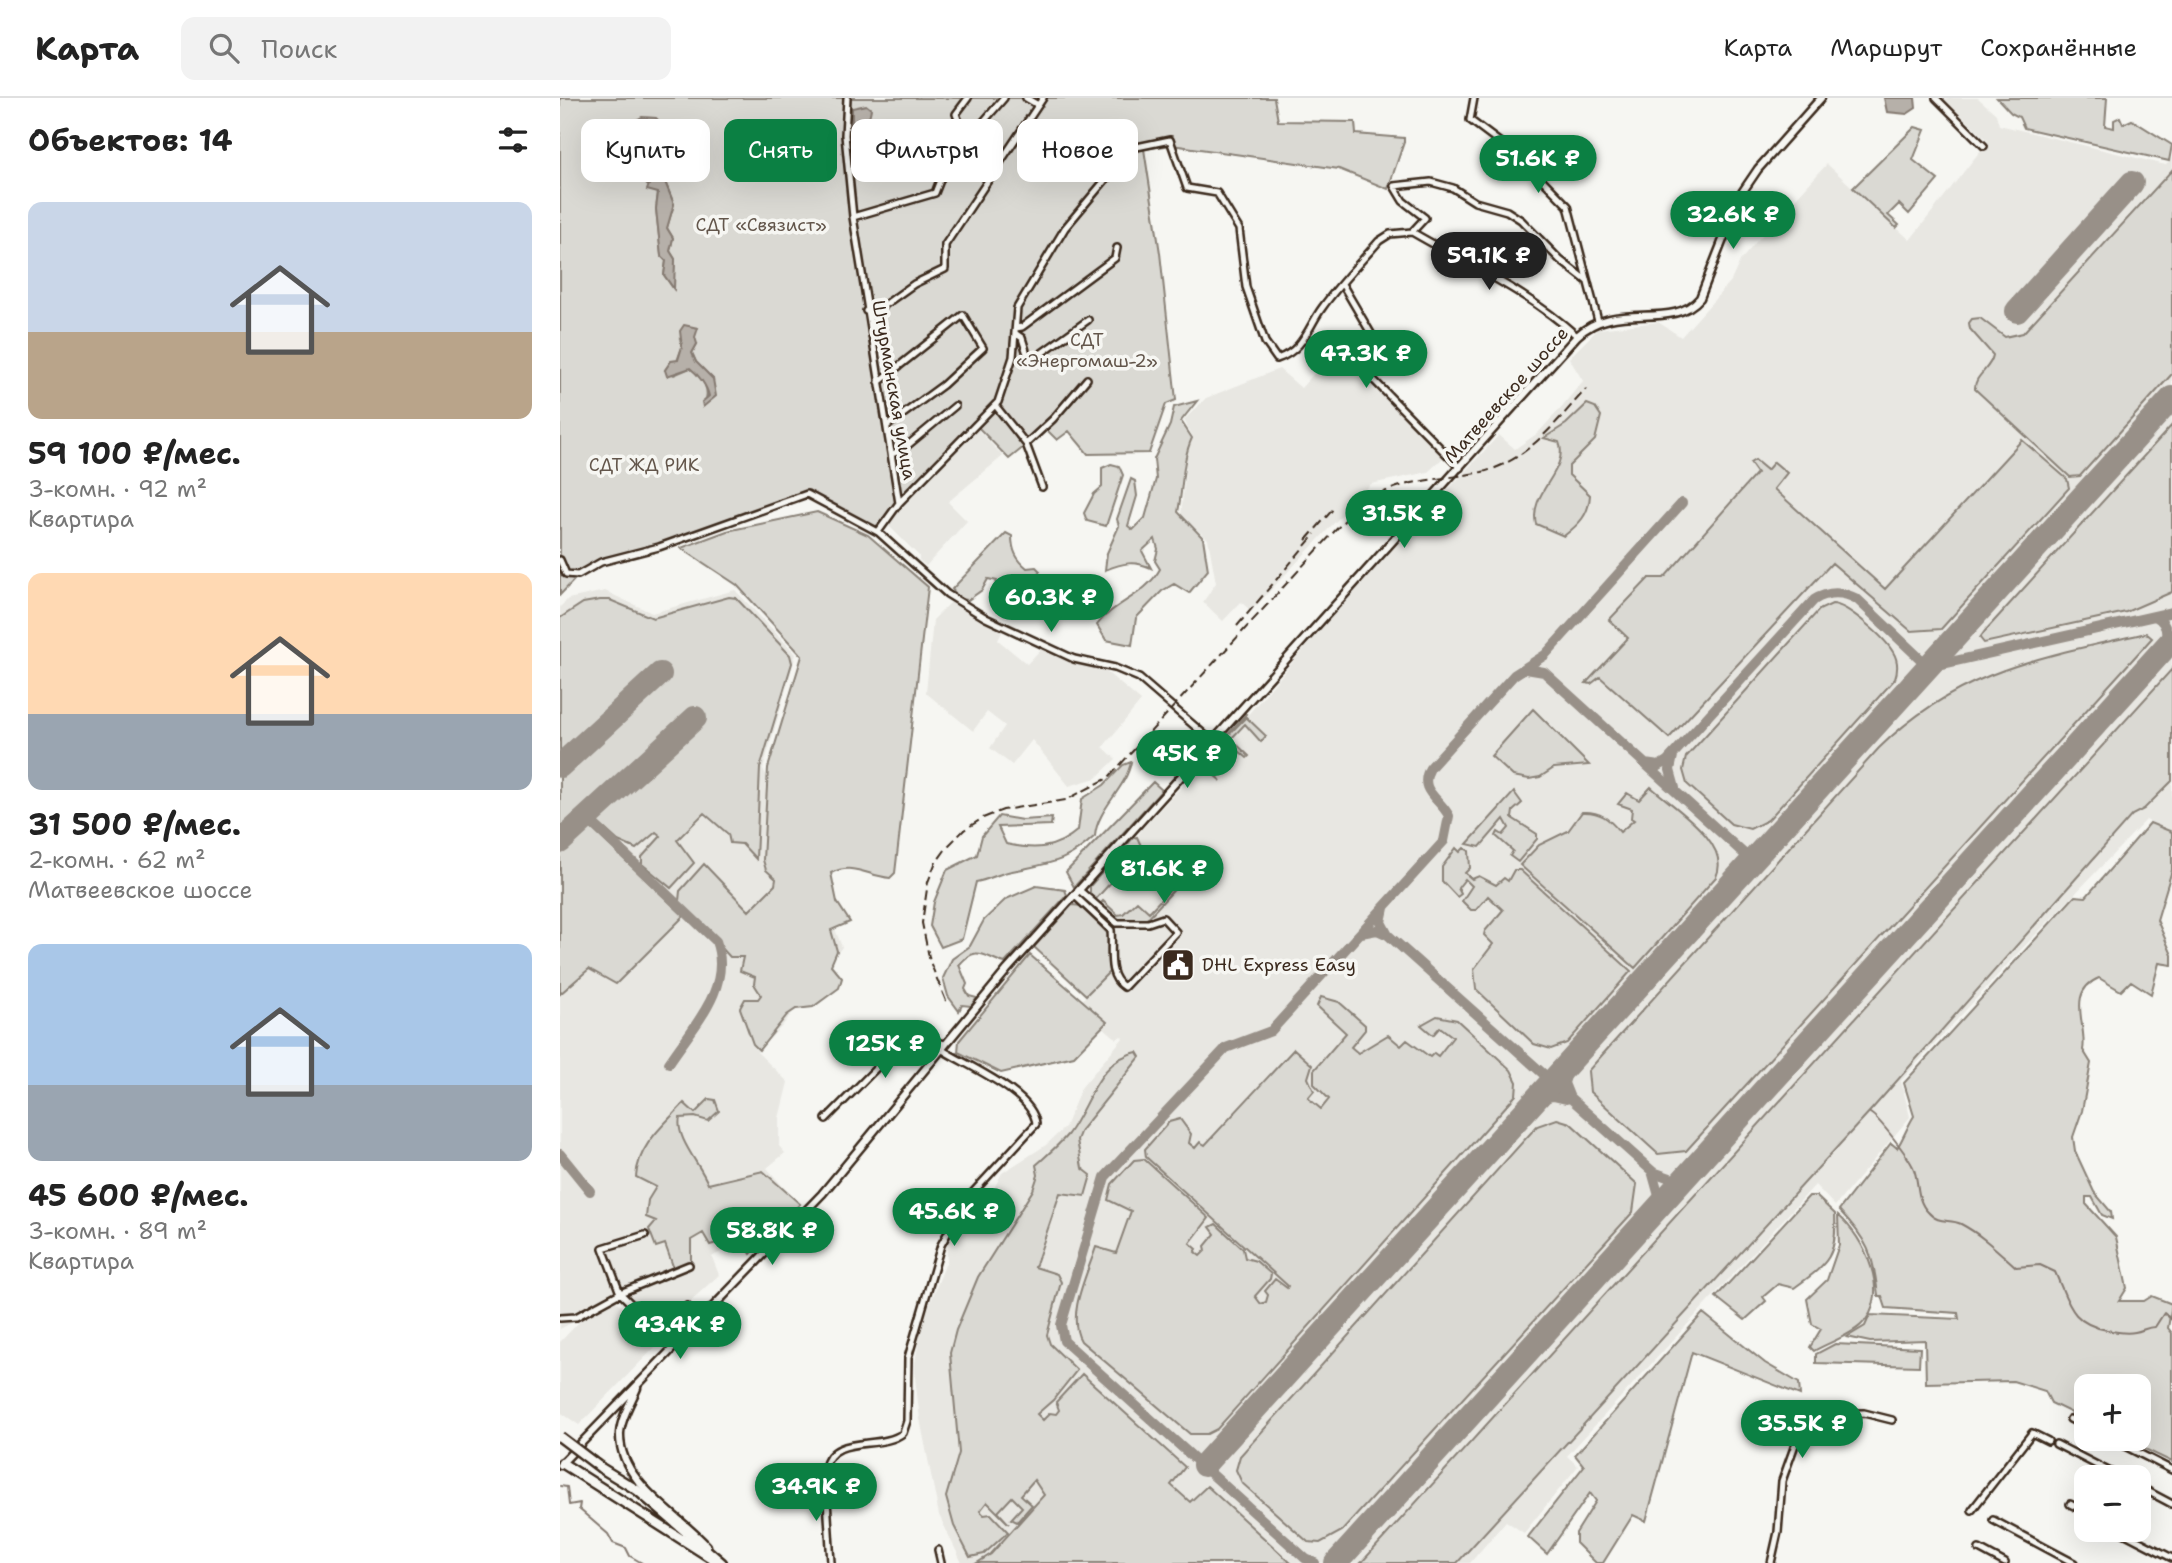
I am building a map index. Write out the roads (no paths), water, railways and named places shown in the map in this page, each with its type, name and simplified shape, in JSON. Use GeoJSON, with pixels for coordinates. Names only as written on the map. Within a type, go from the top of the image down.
{"type":"FeatureCollection","features":[{"type":"Feature","properties":{"kind":"highway"},"geometry":{"type":"LineString","coordinates":[[560,1437],[646,1498],[717,1560]]}},
{"type":"Feature","properties":{"kind":"highway"},"geometry":{"type":"LineString","coordinates":[[561,1463],[717,1560]]}},
{"type":"Feature","properties":{"kind":"main road","name":"Матвеевское шоссе"},"geometry":{"type":"LineString","coordinates":[[561,1463],[845,1168],[943,1047],[1077,893],[1577,336],[1598,321],[1620,316],[1675,313],[1694,305],[1700,298],[1741,194],[1758,169],[1821,98]]}},
{"type":"Feature","properties":{"kind":"main road"},"geometry":{"type":"LineString","coordinates":[[640,1383],[622,1424],[621,1443],[625,1462],[636,1478],[717,1560]]}},
{"type":"Feature","properties":{"kind":"street","name":"Штурманская улица"},"geometry":{"type":"LineString","coordinates":[[847,98],[845,145],[853,217],[866,311],[900,503],[878,533]]}},
{"type":"Feature","properties":{"kind":"street"},"geometry":{"type":"LineString","coordinates":[[959,119],[957,114],[968,98]]}},
{"type":"Feature","properties":{"kind":"street"},"geometry":{"type":"LineString","coordinates":[[986,119],[1004,98]]}},
{"type":"Feature","properties":{"kind":"street"},"geometry":{"type":"LineString","coordinates":[[1026,98],[1038,105]]}},
{"type":"Feature","properties":{"kind":"street"},"geometry":{"type":"LineString","coordinates":[[866,311],[872,314],[914,284],[945,269],[945,245],[1044,98]]}},
{"type":"Feature","properties":{"kind":"street"},"geometry":{"type":"LineString","coordinates":[[1474,98],[1470,108],[1470,120],[1522,159],[1568,206],[1598,321]]}},
{"type":"Feature","properties":{"kind":"street"},"geometry":{"type":"LineString","coordinates":[[1936,98],[1984,146]]}},
{"type":"Feature","properties":{"kind":"street"},"geometry":{"type":"LineString","coordinates":[[900,503],[995,405],[1013,357],[1016,310],[1036,273],[1086,202],[1132,148],[1170,140],[1187,188],[1215,191],[1238,227],[1246,287],[1265,342],[1277,359],[1287,355],[1311,332],[1321,309],[1379,241],[1390,234],[1412,232],[1505,286],[1562,322],[1577,336]]}},
{"type":"Feature","properties":{"kind":"street"},"geometry":{"type":"LineString","coordinates":[[853,217],[935,193],[939,182]]}},
{"type":"Feature","properties":{"kind":"street"},"geometry":{"type":"LineString","coordinates":[[1412,232],[1425,218],[1403,201],[1394,186],[1427,182],[1439,184],[1453,188],[1470,200],[1507,211],[1520,219],[1560,260],[1587,281]]}},
{"type":"Feature","properties":{"kind":"street"},"geometry":{"type":"LineString","coordinates":[[1016,330],[1115,258],[1117,248]]}},
{"type":"Feature","properties":{"kind":"street"},"geometry":{"type":"LineString","coordinates":[[1342,284],[1379,347],[1378,355],[1363,368],[1460,468]]}},
{"type":"Feature","properties":{"kind":"street"},"geometry":{"type":"LineString","coordinates":[[879,382],[963,315],[983,348],[943,385],[887,426]]}},
{"type":"Feature","properties":{"kind":"street"},"geometry":{"type":"LineString","coordinates":[[1016,330],[1027,357],[1032,360],[1088,320]]}},
{"type":"Feature","properties":{"kind":"street"},"geometry":{"type":"LineString","coordinates":[[1027,444],[1053,419],[1087,379]]}},
{"type":"Feature","properties":{"kind":"street"},"geometry":{"type":"LineString","coordinates":[[995,405],[1027,444],[1042,487]]}},
{"type":"Feature","properties":{"kind":"street"},"geometry":{"type":"LineString","coordinates":[[892,454],[902,450],[955,406]]}},
{"type":"Feature","properties":{"kind":"street"},"geometry":{"type":"LineString","coordinates":[[560,560],[566,574],[578,575],[601,562],[659,547],[807,494],[878,533],[961,604],[1063,654],[1115,668],[1136,677],[1213,742]]}},
{"type":"Feature","properties":{"kind":"street"},"geometry":{"type":"LineString","coordinates":[[1077,893],[1117,923],[1147,923],[1163,918],[1176,932],[1124,987],[1115,980],[1112,972],[1111,930],[1077,893]]}},
{"type":"Feature","properties":{"kind":"street"},"geometry":{"type":"LineString","coordinates":[[826,1119],[903,1041],[928,1041],[943,1047],[1004,1085],[1031,1111],[1036,1125],[966,1200],[941,1245],[908,1359],[906,1429],[893,1439],[837,1449],[829,1457],[825,1468],[831,1563]]}},
{"type":"Feature","properties":{"kind":"street"},"geometry":{"type":"LineString","coordinates":[[645,1235],[603,1248],[620,1293],[660,1332],[687,1306],[701,1320]]}},
{"type":"Feature","properties":{"kind":"street"},"geometry":{"type":"LineString","coordinates":[[560,1318],[576,1317],[620,1293],[689,1265]]}},
{"type":"Feature","properties":{"kind":"street"},"geometry":{"type":"LineString","coordinates":[[1771,1563],[1778,1532],[1782,1481],[1806,1414],[1864,1413],[1892,1420]]}},
{"type":"Feature","properties":{"kind":"street"},"geometry":{"type":"LineString","coordinates":[[2070,1419],[2074,1421]]}},
{"type":"Feature","properties":{"kind":"street"},"geometry":{"type":"LineString","coordinates":[[1972,1510],[2032,1433],[2048,1441]]}},
{"type":"Feature","properties":{"kind":"street"},"geometry":{"type":"LineString","coordinates":[[2056,1444],[2097,1465]]}},
{"type":"Feature","properties":{"kind":"street"},"geometry":{"type":"LineString","coordinates":[[2135,1451],[2172,1470]]}},
{"type":"Feature","properties":{"kind":"street"},"geometry":{"type":"LineString","coordinates":[[2151,1493],[2172,1504]]}},
{"type":"Feature","properties":{"kind":"street"},"geometry":{"type":"LineString","coordinates":[[2070,1504],[2074,1506]]}},
{"type":"Feature","properties":{"kind":"street"},"geometry":{"type":"LineString","coordinates":[[1993,1520],[2074,1563]]}},
{"type":"Feature","properties":{"kind":"street"},"geometry":{"type":"LineString","coordinates":[[2141,1542],[2172,1558]]}},
{"type":"Feature","properties":{"kind":"street"},"geometry":{"type":"LineString","coordinates":[[1979,1549],[2005,1563]]}},
{"type":"Feature","properties":{"kind":"street"},"geometry":{"type":"LineString","coordinates":[[938,1550],[941,1563]]}},
{"type":"Feature","properties":{"kind":"water"},"geometry":{"type":"Polygon","coordinates":[[[1884,98],[1915,98],[1916,108],[1907,114],[1887,112],[1884,98]]]}},
{"type":"Feature","properties":{"kind":"water"},"geometry":{"type":"Polygon","coordinates":[[[866,105],[871,109],[868,119],[852,119],[852,108],[866,105]]]}},
{"type":"Feature","properties":{"kind":"water"},"geometry":{"type":"Polygon","coordinates":[[[650,182],[665,182],[674,204],[667,228],[673,238],[670,251],[675,259],[674,289],[664,275],[666,261],[661,256],[656,209],[658,193],[647,190],[650,182]]]}},
{"type":"Feature","properties":{"kind":"water"},"geometry":{"type":"Polygon","coordinates":[[[684,325],[698,328],[695,337],[697,344],[692,353],[696,362],[713,379],[716,396],[703,407],[702,402],[709,396],[704,384],[690,368],[667,376],[665,370],[671,361],[678,360],[682,347],[680,331],[684,325]]]}},
{"type":"Feature","properties":{"kind":"waterway"},"geometry":{"type":"LineString","coordinates":[[1870,1113],[1900,1146],[1910,1162],[1921,1202],[1932,1216],[1969,1228],[2016,1267],[2040,1265],[2055,1272],[2072,1310],[2085,1322],[2095,1327],[2128,1333],[2155,1327],[2164,1313],[2172,1320]]}},
{"type":"Feature","properties":{"kind":"waterway"},"geometry":{"type":"LineString","coordinates":[[560,1486],[567,1487],[569,1505],[580,1503],[579,1509],[608,1534],[613,1543],[626,1548],[630,1556],[642,1563]]}},
{"type":"Feature","properties":{"kind":"railway"},"geometry":{"type":"LineString","coordinates":[[946,1001],[930,962],[922,923],[928,882],[935,864],[964,830],[1003,810],[1066,800],[1108,778],[1355,509],[1386,491],[1401,486],[1498,467],[1540,439],[1586,389]]}},
{"type":"Feature","properties":{"kind":"railway"},"geometry":{"type":"LineString","coordinates":[[1306,540],[1335,507]]}},
{"type":"Feature","properties":{"kind":"railway"},"geometry":{"type":"LineString","coordinates":[[1237,626],[1315,534]]}},
{"type":"Feature","properties":{"kind":"place","name":"DHL Express Easy"},"geometry":{"type":"Point","coordinates":[1178,965]}},
{"type":"Feature","properties":{"kind":"park label","name":"СДТ «Связист»"},"geometry":{"type":"Point","coordinates":[761,225]}},
{"type":"Feature","properties":{"kind":"park label","name":"СДТ «Энергомаш-2»"},"geometry":{"type":"Point","coordinates":[1087,350]}},
{"type":"Feature","properties":{"kind":"park label","name":"СДТ ЖД РИК"},"geometry":{"type":"Point","coordinates":[644,465]}}]}
